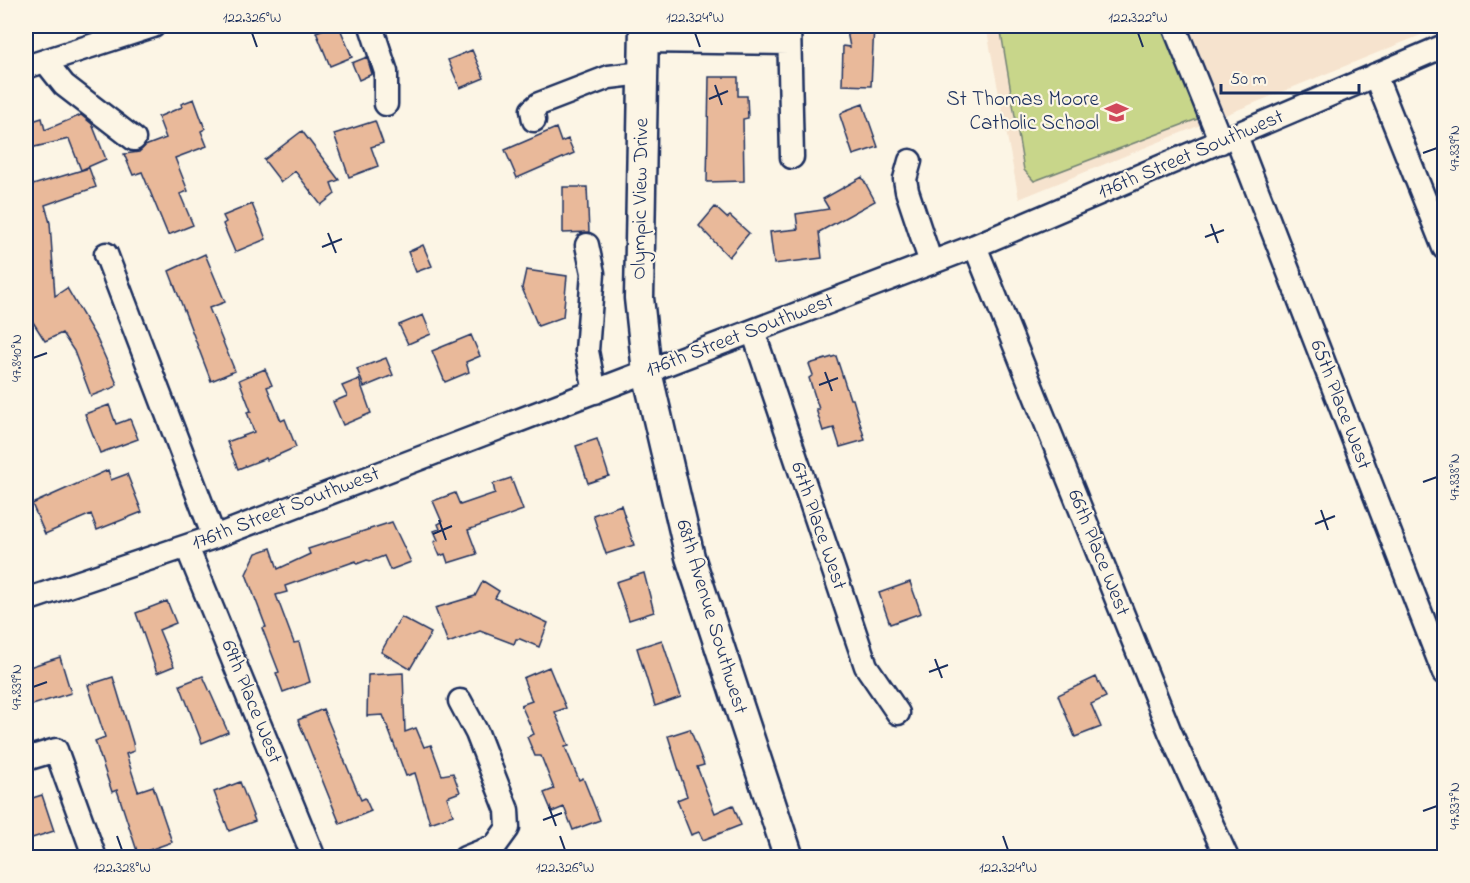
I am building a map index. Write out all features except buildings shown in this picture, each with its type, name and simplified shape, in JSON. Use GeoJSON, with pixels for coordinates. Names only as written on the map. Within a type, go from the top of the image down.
{"type":"FeatureCollection","features":[{"type":"Feature","properties":{"kind":"main road","name":"Olympic View Drive"},"geometry":{"type":"LineString","coordinates":[[644,33],[639,298],[646,372]]}},
{"type":"Feature","properties":{"kind":"main road","name":"68th Avenue Southwest"},"geometry":{"type":"LineString","coordinates":[[646,372],[690,557],[789,858]]}},
{"type":"Feature","properties":{"kind":"street"},"geometry":{"type":"LineString","coordinates":[[35,64],[153,26]]}},
{"type":"Feature","properties":{"kind":"street"},"geometry":{"type":"LineString","coordinates":[[371,26],[386,72],[386,104]]}},
{"type":"Feature","properties":{"kind":"street","name":"65th Place West"},"geometry":{"type":"LineString","coordinates":[[1174,26],[1229,139],[1444,673]]}},
{"type":"Feature","properties":{"kind":"street"},"geometry":{"type":"LineString","coordinates":[[644,33],[789,34],[792,157]]}},
{"type":"Feature","properties":{"kind":"street","name":"176th Street Southwest"},"geometry":{"type":"LineString","coordinates":[[26,600],[214,537],[975,246],[1444,46]]}},
{"type":"Feature","properties":{"kind":"street"},"geometry":{"type":"LineString","coordinates":[[35,64],[134,139]]}},
{"type":"Feature","properties":{"kind":"street"},"geometry":{"type":"LineString","coordinates":[[534,120],[532,110],[539,104],[609,77],[643,73]]}},
{"type":"Feature","properties":{"kind":"street"},"geometry":{"type":"LineString","coordinates":[[1375,75],[1444,248]]}},
{"type":"Feature","properties":{"kind":"street"},"geometry":{"type":"LineString","coordinates":[[909,161],[905,179],[907,191],[931,263]]}},
{"type":"Feature","properties":{"kind":"street"},"geometry":{"type":"LineString","coordinates":[[587,245],[593,273],[587,351],[595,392]]}},
{"type":"Feature","properties":{"kind":"street","name":"66th Place West"},"geometry":{"type":"LineString","coordinates":[[975,246],[1170,732],[1227,858]]}},
{"type":"Feature","properties":{"kind":"street"},"geometry":{"type":"LineString","coordinates":[[106,254],[214,537]]}},
{"type":"Feature","properties":{"kind":"street","name":"67th Place West"},"geometry":{"type":"LineString","coordinates":[[753,331],[866,666],[898,713]]}},
{"type":"Feature","properties":{"kind":"street","name":"69th Place West"},"geometry":{"type":"LineString","coordinates":[[187,547],[315,858]]}},
{"type":"Feature","properties":{"kind":"street"},"geometry":{"type":"LineString","coordinates":[[460,701],[477,733],[507,810],[508,828],[495,846],[465,858]]}},
{"type":"Feature","properties":{"kind":"street"},"geometry":{"type":"LineString","coordinates":[[26,759],[56,750],[95,858]]}},
{"type":"Feature","properties":{"kind":"shaded area","name":"St Thomas Moore Catholic School"},"geometry":{"type":"Polygon","coordinates":[[[986,26],[1443,26],[1019,199],[986,26]]]}},
{"type":"Feature","properties":{"kind":"green space"},"geometry":{"type":"Polygon","coordinates":[[[1000,26],[1162,26],[1200,118],[1034,181],[1024,170],[1000,26]]]}},
{"type":"Feature","properties":{"kind":"place","name":"St Thomas Moore Catholic School"},"geometry":{"type":"Point","coordinates":[1117,112]}}]}
